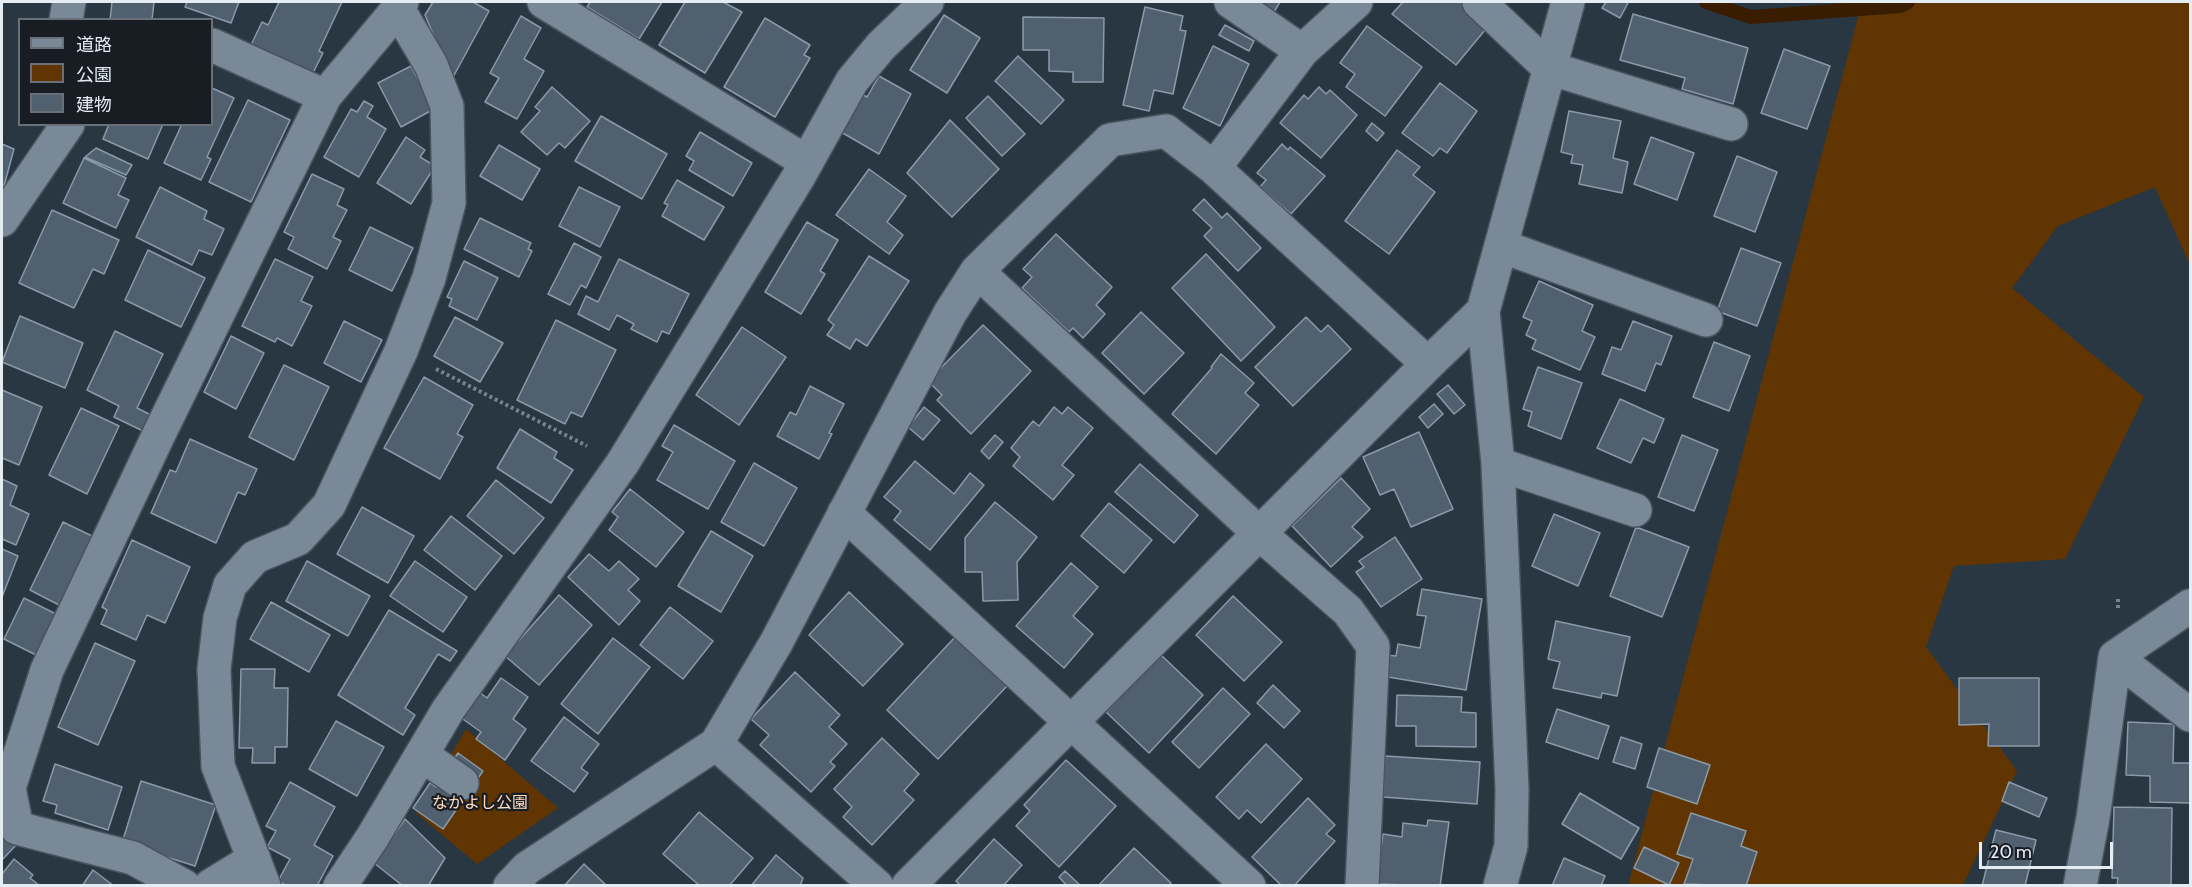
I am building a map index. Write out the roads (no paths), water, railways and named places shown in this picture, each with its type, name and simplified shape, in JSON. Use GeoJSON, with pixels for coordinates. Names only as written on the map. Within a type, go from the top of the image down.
{"type":"FeatureCollection","features":[{"type":"Feature","properties":{"kind":"street"},"geometry":{"type":"LineString","coordinates":[[66,18],[69,2]]}},
{"type":"Feature","properties":{"kind":"street"},"geometry":{"type":"LineString","coordinates":[[544,2],[807,162]]}},
{"type":"Feature","properties":{"kind":"street"},"geometry":{"type":"LineString","coordinates":[[340,885],[372,838],[454,701],[622,464],[807,162],[852,81],[881,46],[927,2]]}},
{"type":"Feature","properties":{"kind":"street"},"geometry":{"type":"LineString","coordinates":[[1231,2],[1302,51]]}},
{"type":"Feature","properties":{"kind":"street"},"geometry":{"type":"LineString","coordinates":[[1214,168],[1302,51],[1356,2]]}},
{"type":"Feature","properties":{"kind":"street"},"geometry":{"type":"LineString","coordinates":[[1479,2],[1549,68],[1731,124]]}},
{"type":"Feature","properties":{"kind":"street"},"geometry":{"type":"LineString","coordinates":[[1500,885],[1511,846],[1512,789],[1498,464],[1483,311],[1568,2]]}},
{"type":"Feature","properties":{"kind":"street"},"geometry":{"type":"LineString","coordinates":[[184,885],[133,858],[17,828],[9,788],[47,669],[325,96],[400,5],[431,65],[447,106],[449,203],[429,278],[400,351],[328,505],[298,539],[255,557],[230,585],[220,618],[214,669],[218,766],[259,872],[210,885]]}},
{"type":"Feature","properties":{"kind":"street"},"geometry":{"type":"LineString","coordinates":[[213,45],[325,96]]}},
{"type":"Feature","properties":{"kind":"street"},"geometry":{"type":"LineString","coordinates":[[2,220],[67,126]]}},
{"type":"Feature","properties":{"kind":"street"},"geometry":{"type":"LineString","coordinates":[[510,885],[527,868],[716,744],[776,643],[950,313],[977,271],[1110,140],[1166,131],[1214,168],[1428,364]]}},
{"type":"Feature","properties":{"kind":"street"},"geometry":{"type":"LineString","coordinates":[[1501,246],[1706,320]]}},
{"type":"Feature","properties":{"kind":"street"},"geometry":{"type":"LineString","coordinates":[[977,271],[1260,534],[1348,611],[1372,646],[1362,885]]}},
{"type":"Feature","properties":{"kind":"street"},"geometry":{"type":"LineString","coordinates":[[908,885],[1483,311]]}},
{"type":"Feature","properties":{"kind":"street"},"geometry":{"type":"LineString","coordinates":[[1498,464],[1635,510]]}},
{"type":"Feature","properties":{"kind":"street"},"geometry":{"type":"LineString","coordinates":[[844,513],[1249,885]]}},
{"type":"Feature","properties":{"kind":"street"},"geometry":{"type":"LineString","coordinates":[[2080,885],[2093,818],[2115,657],[2190,606]]}},
{"type":"Feature","properties":{"kind":"street"},"geometry":{"type":"LineString","coordinates":[[2115,657],[2190,715]]}},
{"type":"Feature","properties":{"kind":"street"},"geometry":{"type":"LineString","coordinates":[[716,744],[877,885]]}},
{"type":"Feature","properties":{"kind":"street"},"geometry":{"type":"LineString","coordinates":[[422,755],[462,783]]}},
{"type":"Feature","properties":{"kind":"waterway"},"geometry":{"type":"LineString","coordinates":[[1706,2],[1751,17],[1901,6],[1908,2]]}},
{"type":"Feature","properties":{"kind":"park label","name":"なかよし公園"},"geometry":{"type":"Point","coordinates":[480,803]}}]}
